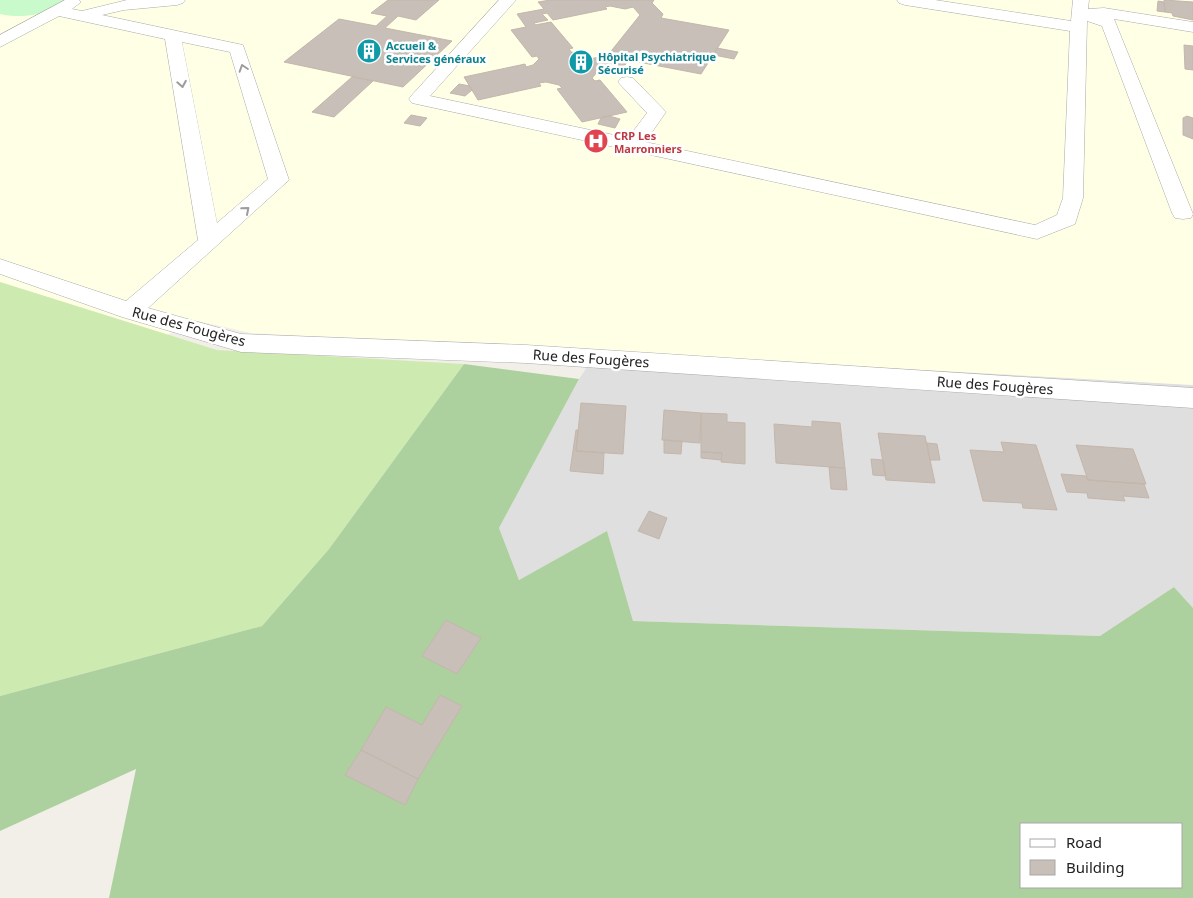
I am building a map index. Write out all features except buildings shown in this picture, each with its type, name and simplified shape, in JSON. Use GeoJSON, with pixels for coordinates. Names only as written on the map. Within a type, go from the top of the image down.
{"type":"FeatureCollection","features":[{"type":"Feature","properties":{"kind":"street"},"geometry":{"type":"LineString","coordinates":[[0,42],[77,0]]}},
{"type":"Feature","properties":{"kind":"street"},"geometry":{"type":"LineString","coordinates":[[80,16],[124,5],[177,0]]}},
{"type":"Feature","properties":{"kind":"street"},"geometry":{"type":"LineString","coordinates":[[508,0],[418,99],[1037,232],[1067,219],[1073,198],[1080,13]]}},
{"type":"Feature","properties":{"kind":"street"},"geometry":{"type":"LineString","coordinates":[[905,0],[1055,24],[1080,13],[1104,12],[1193,27]]}},
{"type":"Feature","properties":{"kind":"street"},"geometry":{"type":"LineString","coordinates":[[1040,5],[1055,24]]}},
{"type":"Feature","properties":{"kind":"street"},"geometry":{"type":"LineString","coordinates":[[58,11],[237,49],[279,180],[130,311]]}},
{"type":"Feature","properties":{"kind":"street"},"geometry":{"type":"LineString","coordinates":[[1080,13],[1109,23],[1183,213]]}},
{"type":"Feature","properties":{"kind":"street"},"geometry":{"type":"LineString","coordinates":[[0,22],[26,28]]}},
{"type":"Feature","properties":{"kind":"street"},"geometry":{"type":"LineString","coordinates":[[1175,25],[1178,31],[1193,37]]}},
{"type":"Feature","properties":{"kind":"street"},"geometry":{"type":"LineString","coordinates":[[174,36],[209,242]]}},
{"type":"Feature","properties":{"kind":"street"},"geometry":{"type":"LineString","coordinates":[[628,82],[657,112],[634,144]]}},
{"type":"Feature","properties":{"kind":"street","name":"Rue des Fougères"},"geometry":{"type":"LineString","coordinates":[[0,266],[130,311],[241,343],[526,354],[1193,398]]}},
{"type":"Feature","properties":{"kind":"shaded area","name":"CRP Les Marronniers"},"geometry":{"type":"Polygon","coordinates":[[[0,0],[1193,0],[1193,385],[251,333],[193,320],[167,335],[0,282],[0,0]]]}},
{"type":"Feature","properties":{"kind":"shaded area"},"geometry":{"type":"Polygon","coordinates":[[[600,348],[1193,385],[1193,608],[1174,587],[1101,636],[633,621],[607,532],[519,580],[499,528],[579,379],[600,348]]]}},
{"type":"Feature","properties":{"kind":"green space"},"geometry":{"type":"Polygon","coordinates":[[[0,0],[77,0],[40,14],[10,16],[0,14],[0,0]]]}},
{"type":"Feature","properties":{"kind":"green space"},"geometry":{"type":"Polygon","coordinates":[[[0,282],[217,350],[464,364],[329,549],[262,626],[0,696],[0,282]]]}},
{"type":"Feature","properties":{"kind":"green space"},"geometry":{"type":"Polygon","coordinates":[[[464,364],[579,379],[499,528],[519,580],[607,531],[633,621],[1100,636],[1174,587],[1193,608],[1193,898],[109,898],[136,769],[0,831],[0,696],[262,626],[329,549],[464,364]]]}},
{"type":"Feature","properties":{"kind":"place","name":"Accueil & Services généraux"},"geometry":{"type":"Point","coordinates":[369,51]}},
{"type":"Feature","properties":{"kind":"place","name":"Hôpital Psychiatrique Sécurisé"},"geometry":{"type":"Point","coordinates":[581,62]}},
{"type":"Feature","properties":{"kind":"place","name":"CRP Les Marronniers"},"geometry":{"type":"Point","coordinates":[596,141]}}]}
